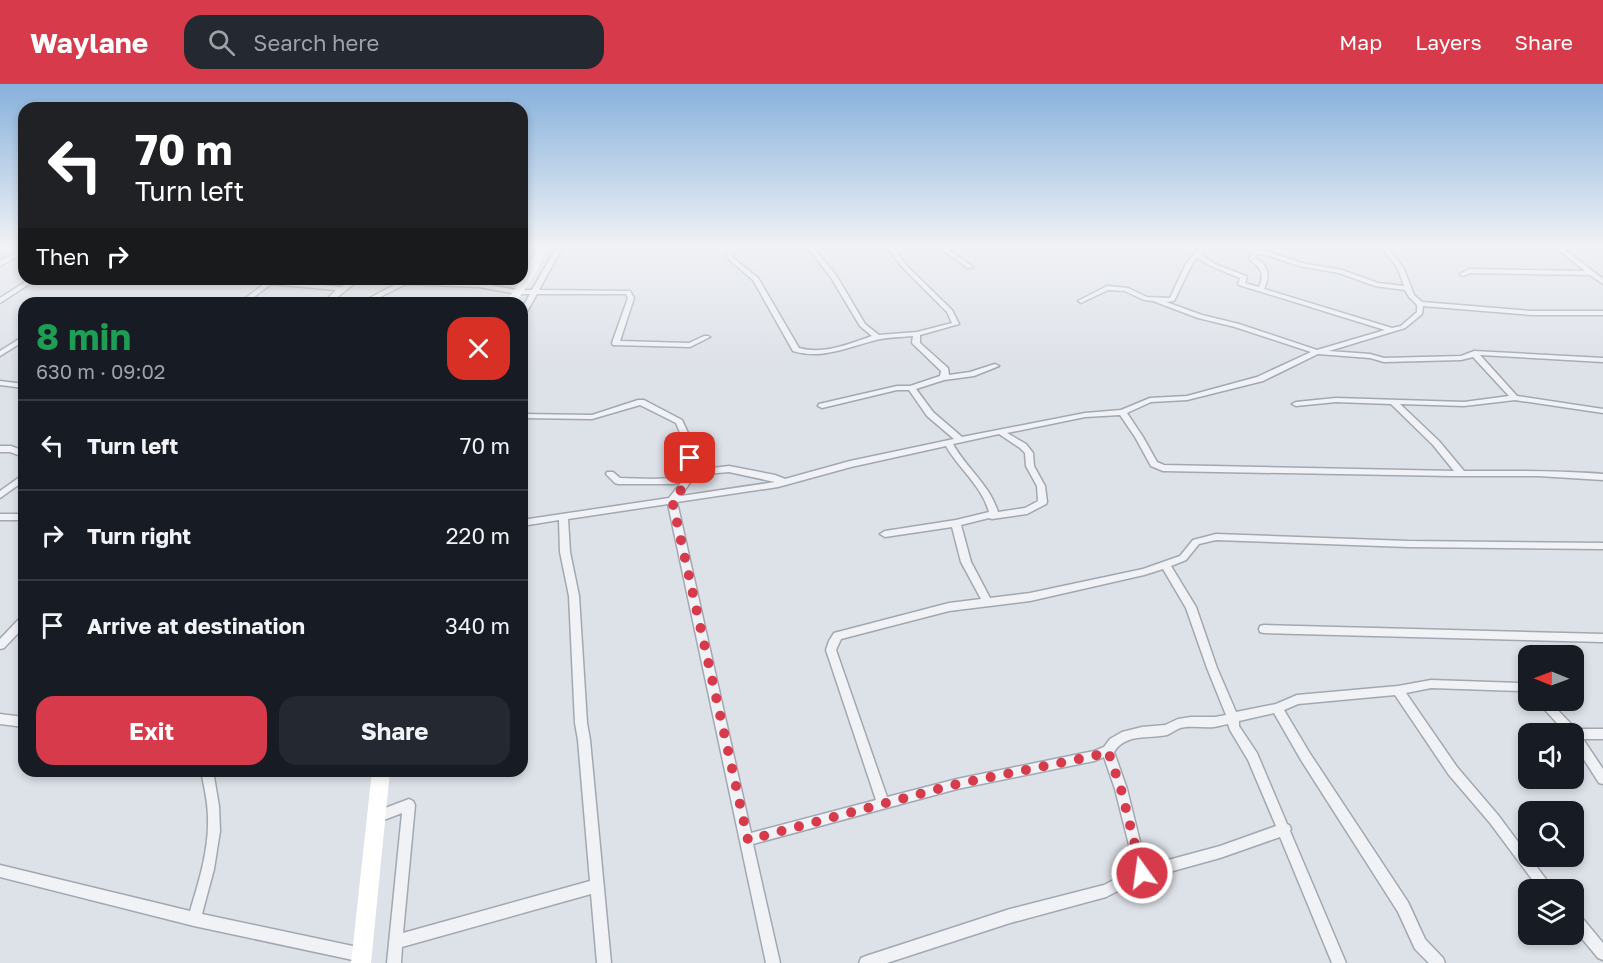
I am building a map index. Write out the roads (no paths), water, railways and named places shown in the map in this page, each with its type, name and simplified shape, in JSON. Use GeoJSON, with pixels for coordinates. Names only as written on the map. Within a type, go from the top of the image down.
{"type":"FeatureCollection","features":[{"type":"Feature","properties":{"kind":"street"},"geometry":{"type":"LineString","coordinates":[[0,301],[22,287]]}},
{"type":"Feature","properties":{"kind":"street"},"geometry":{"type":"LineString","coordinates":[[250,297],[263,287]]}},
{"type":"Feature","properties":{"kind":"street"},"geometry":{"type":"LineString","coordinates":[[322,287],[342,289]]}},
{"type":"Feature","properties":{"kind":"street"},"geometry":{"type":"LineString","coordinates":[[333,297],[345,287]]}},
{"type":"Feature","properties":{"kind":"street"},"geometry":{"type":"LineString","coordinates":[[373,297],[390,287]]}},
{"type":"Feature","properties":{"kind":"street"},"geometry":{"type":"LineString","coordinates":[[490,287],[517,292],[629,292],[631,298],[617,343],[690,345],[706,337]]}},
{"type":"Feature","properties":{"kind":"street"},"geometry":{"type":"LineString","coordinates":[[514,297],[521,287]]}},
{"type":"Feature","properties":{"kind":"street"},"geometry":{"type":"LineString","coordinates":[[528,304],[537,287]]}},
{"type":"Feature","properties":{"kind":"street"},"geometry":{"type":"LineString","coordinates":[[761,287],[796,349],[813,354],[854,345],[877,337],[917,334],[954,326],[956,321],[925,287]]}},
{"type":"Feature","properties":{"kind":"street"},"geometry":{"type":"LineString","coordinates":[[840,287],[862,325],[877,337]]}},
{"type":"Feature","properties":{"kind":"street"},"geometry":{"type":"LineString","coordinates":[[1081,301],[1107,288],[1126,289],[1146,299],[1172,300],[1178,287]]}},
{"type":"Feature","properties":{"kind":"street"},"geometry":{"type":"LineString","coordinates":[[1253,287],[1392,330]]}},
{"type":"Feature","properties":{"kind":"street"},"geometry":{"type":"LineString","coordinates":[[1398,287],[1408,288],[1411,296],[1420,304],[1531,313],[1603,313]]}},
{"type":"Feature","properties":{"kind":"street"},"geometry":{"type":"LineString","coordinates":[[1155,300],[1200,317],[1237,325],[1317,352],[1370,356],[1384,360],[1461,358],[1474,353],[1603,360]]}},
{"type":"Feature","properties":{"kind":"street"},"geometry":{"type":"LineString","coordinates":[[528,522],[785,483],[850,464],[1001,432],[1085,415],[1122,412],[1150,400],[1187,398],[1260,379],[1317,352],[1392,330],[1413,321],[1420,314],[1420,304]]}},
{"type":"Feature","properties":{"kind":"street"},"geometry":{"type":"LineString","coordinates":[[917,334],[916,343],[945,370],[943,378]]}},
{"type":"Feature","properties":{"kind":"street"},"geometry":{"type":"LineString","coordinates":[[0,354],[18,343]]}},
{"type":"Feature","properties":{"kind":"street"},"geometry":{"type":"LineString","coordinates":[[1474,353],[1515,398]]}},
{"type":"Feature","properties":{"kind":"street"},"geometry":{"type":"LineString","coordinates":[[822,406],[897,388],[911,388],[995,366]]}},
{"type":"Feature","properties":{"kind":"street"},"geometry":{"type":"LineString","coordinates":[[0,383],[18,385]]}},
{"type":"Feature","properties":{"kind":"street"},"geometry":{"type":"LineString","coordinates":[[911,388],[930,414],[961,441]]}},
{"type":"Feature","properties":{"kind":"street"},"geometry":{"type":"LineString","coordinates":[[1296,404],[1336,400],[1464,404],[1515,398],[1603,411]]}},
{"type":"Feature","properties":{"kind":"street"},"geometry":{"type":"LineString","coordinates":[[528,416],[592,417],[644,402],[679,422],[685,435],[692,473],[672,500]]}},
{"type":"Feature","properties":{"kind":"street"},"geometry":{"type":"LineString","coordinates":[[1393,402],[1436,444],[1461,473]]}},
{"type":"Feature","properties":{"kind":"street"},"geometry":{"type":"LineString","coordinates":[[1122,412],[1154,464],[1163,468],[1519,472],[1603,477]]}},
{"type":"Feature","properties":{"kind":"street"},"geometry":{"type":"LineString","coordinates":[[885,534],[1037,508],[1043,502],[1041,486],[1030,466],[1029,453],[1023,446],[1001,432]]}},
{"type":"Feature","properties":{"kind":"street"},"geometry":{"type":"LineString","coordinates":[[949,444],[958,462],[983,490],[994,511],[993,516]]}},
{"type":"Feature","properties":{"kind":"street"},"geometry":{"type":"LineString","coordinates":[[0,449],[18,452]]}},
{"type":"Feature","properties":{"kind":"street"},"geometry":{"type":"LineString","coordinates":[[610,474],[618,481],[653,483],[674,480],[692,473],[729,469],[774,478],[785,483]]}},
{"type":"Feature","properties":{"kind":"street"},"geometry":{"type":"LineString","coordinates":[[0,495],[18,482]]}},
{"type":"Feature","properties":{"kind":"street"},"geometry":{"type":"LineString","coordinates":[[672,500],[773,963]]}},
{"type":"Feature","properties":{"kind":"street"},"geometry":{"type":"LineString","coordinates":[[0,517],[18,517]]}},
{"type":"Feature","properties":{"kind":"street"},"geometry":{"type":"LineString","coordinates":[[563,517],[565,552],[574,596],[581,723],[604,963]]}},
{"type":"Feature","properties":{"kind":"street"},"geometry":{"type":"LineString","coordinates":[[956,523],[966,562],[988,603]]}},
{"type":"Feature","properties":{"kind":"street"},"geometry":{"type":"LineString","coordinates":[[883,804],[831,650],[838,636],[949,607],[1030,597],[1166,566],[1183,558],[1196,542],[1216,537],[1408,544],[1603,546]]}},
{"type":"Feature","properties":{"kind":"street"},"geometry":{"type":"LineString","coordinates":[[1166,566],[1191,607],[1212,668],[1233,718],[1233,727],[1253,757],[1339,963]]}},
{"type":"Feature","properties":{"kind":"street"},"geometry":{"type":"LineString","coordinates":[[0,645],[18,627]]}},
{"type":"Feature","properties":{"kind":"street"},"geometry":{"type":"LineString","coordinates":[[1264,629],[1603,639]]}},
{"type":"Feature","properties":{"kind":"street"},"geometry":{"type":"LineString","coordinates":[[748,840],[957,784],[1094,756],[1108,751],[1114,742],[1122,737],[1167,730],[1178,724],[1215,722],[1277,708],[1297,700],[1398,690],[1431,684],[1518,687]]}},
{"type":"Feature","properties":{"kind":"street"},"geometry":{"type":"LineString","coordinates":[[1398,690],[1453,771],[1494,819],[1540,879]]}},
{"type":"Feature","properties":{"kind":"street"},"geometry":{"type":"LineString","coordinates":[[1277,708],[1305,756],[1403,907],[1420,944],[1438,963]]}},
{"type":"Feature","properties":{"kind":"street"},"geometry":{"type":"LineString","coordinates":[[1551,711],[1563,723]]}},
{"type":"Feature","properties":{"kind":"street"},"geometry":{"type":"LineString","coordinates":[[0,719],[18,721]]}},
{"type":"Feature","properties":{"kind":"street"},"geometry":{"type":"LineString","coordinates":[[1584,734],[1603,734]]}},
{"type":"Feature","properties":{"kind":"street"},"geometry":{"type":"LineString","coordinates":[[1108,751],[1121,789],[1142,873]]}},
{"type":"Feature","properties":{"kind":"street"},"geometry":{"type":"LineString","coordinates":[[1584,751],[1603,779]]}},
{"type":"Feature","properties":{"kind":"street"},"geometry":{"type":"LineString","coordinates":[[194,919],[210,861],[213,841],[214,817],[208,777]]}},
{"type":"Feature","properties":{"kind":"street"},"geometry":{"type":"LineString","coordinates":[[0,871],[362,959],[380,777]]}},
{"type":"Feature","properties":{"kind":"street"},"geometry":{"type":"LineString","coordinates":[[376,817],[409,805],[394,963]]}},
{"type":"Feature","properties":{"kind":"street"},"geometry":{"type":"LineString","coordinates":[[866,963],[1010,916],[1106,891],[1142,873],[1220,852],[1284,829]]}},
{"type":"Feature","properties":{"kind":"street"},"geometry":{"type":"LineString","coordinates":[[396,942],[597,886]]}},
{"type":"Feature","properties":{"kind":"street"},"geometry":{"type":"LineString","coordinates":[[1584,931],[1603,953]]}}]}
